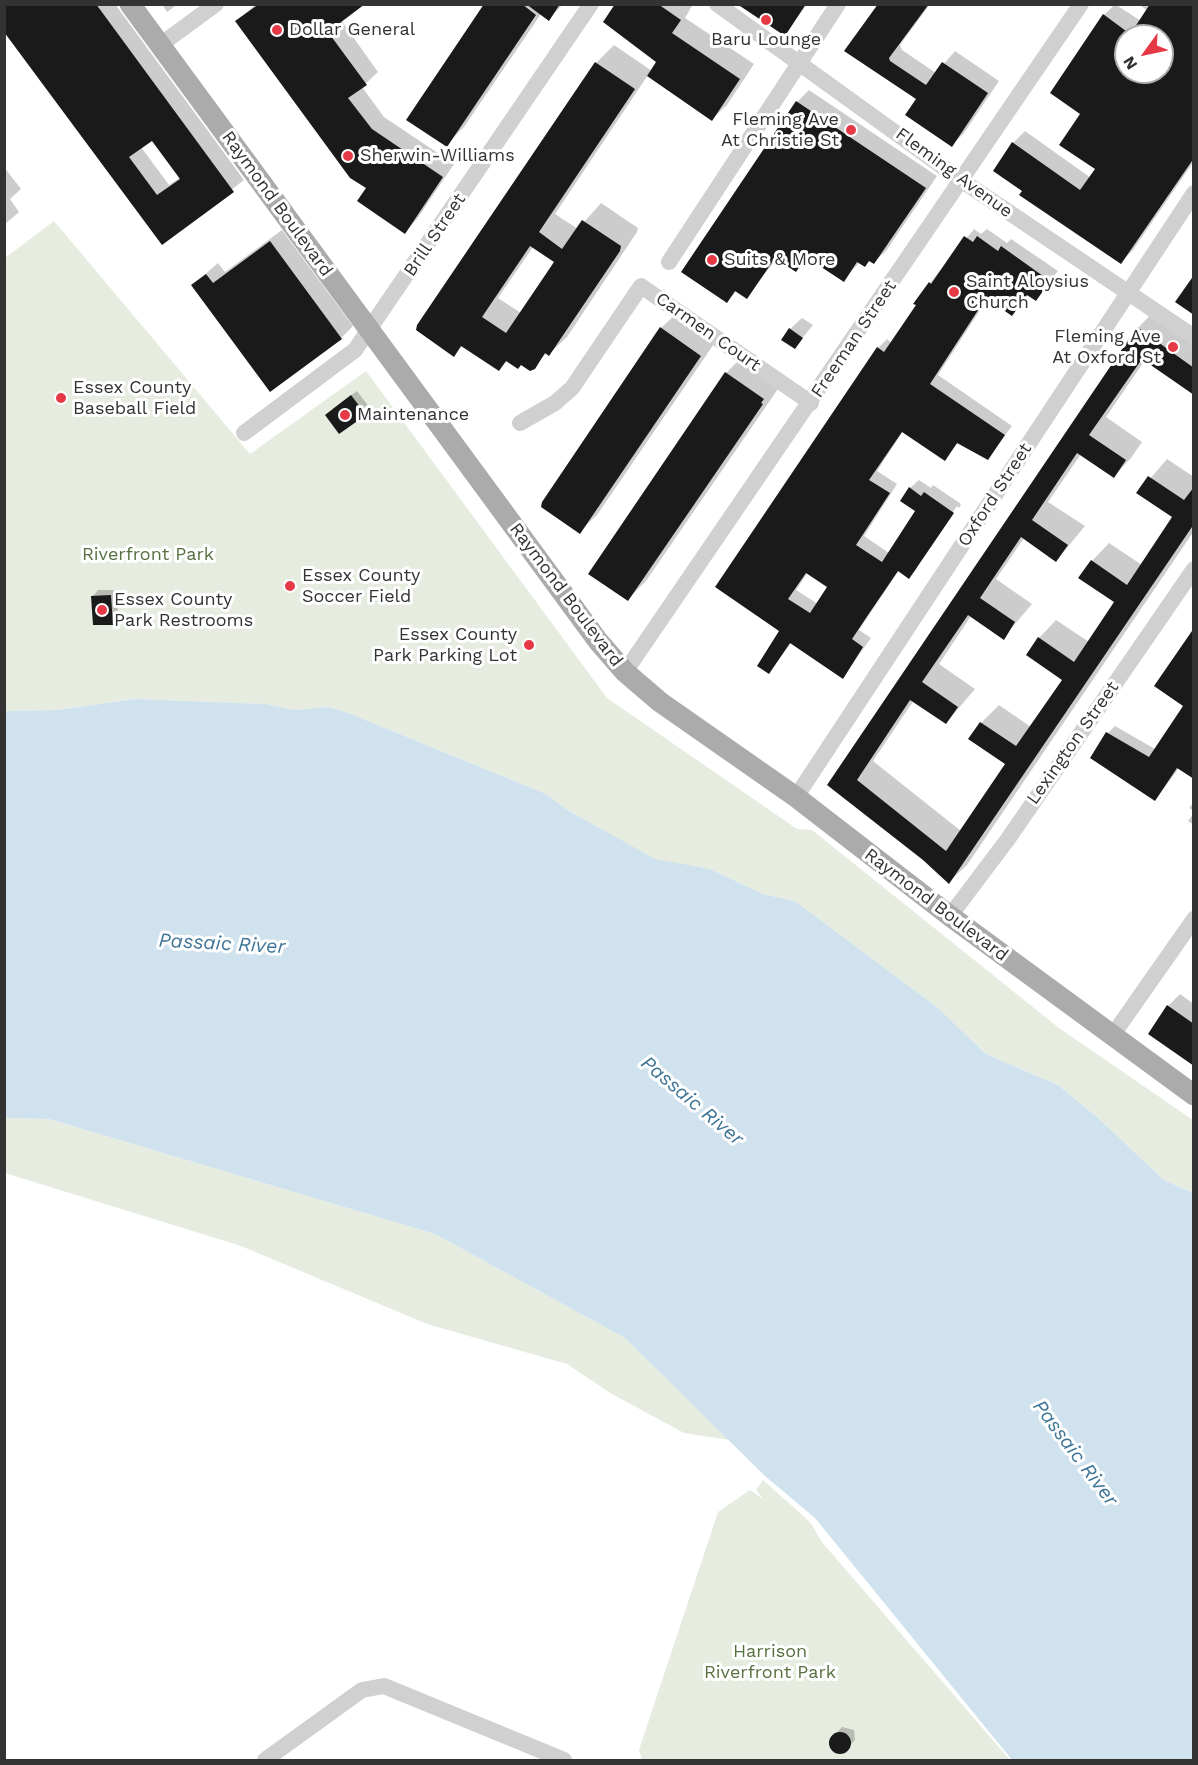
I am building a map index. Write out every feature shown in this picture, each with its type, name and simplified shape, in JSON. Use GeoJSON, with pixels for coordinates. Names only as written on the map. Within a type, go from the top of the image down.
{"type":"FeatureCollection","features":[{"type":"Feature","properties":{"kind":"main road","name":"Raymond Boulevard"},"geometry":{"type":"LineString","coordinates":[[130,4],[598,642],[625,672],[660,702],[796,797],[950,916],[1194,1095]]}},
{"type":"Feature","properties":{"kind":"street"},"geometry":{"type":"LineString","coordinates":[[160,45],[216,4]]}},
{"type":"Feature","properties":{"kind":"street","name":"Brill Street"},"geometry":{"type":"LineString","coordinates":[[244,433],[355,350],[591,4]]}},
{"type":"Feature","properties":{"kind":"street","name":"Fleming Avenue"},"geometry":{"type":"LineString","coordinates":[[717,4],[961,180],[1127,295],[1194,338]]}},
{"type":"Feature","properties":{"kind":"street"},"geometry":{"type":"LineString","coordinates":[[669,262],[838,4]]}},
{"type":"Feature","properties":{"kind":"street","name":"Freeman Street"},"geometry":{"type":"LineString","coordinates":[[625,672],[811,403],[1081,4]]}},
{"type":"Feature","properties":{"kind":"street","name":"Oxford Street"},"geometry":{"type":"LineString","coordinates":[[796,797],[1194,193]]}},
{"type":"Feature","properties":{"kind":"street","name":"Carmen Court"},"geometry":{"type":"LineString","coordinates":[[520,423],[555,403],[572,388],[640,286],[811,403]]}},
{"type":"Feature","properties":{"kind":"street","name":"Lexington Street"},"geometry":{"type":"LineString","coordinates":[[950,916],[1008,839],[1194,569]]}},
{"type":"Feature","properties":{"kind":"street"},"geometry":{"type":"LineString","coordinates":[[1112,1036],[1194,919]]}},
{"type":"Feature","properties":{"kind":"street"},"geometry":{"type":"LineString","coordinates":[[265,1761],[362,1690],[384,1686],[564,1761]]}},
{"type":"Feature","properties":{"kind":"green space","name":"Riverfront Park"},"geometry":{"type":"Polygon","coordinates":[[[54,221],[250,454],[366,371],[607,698],[797,829],[812,830],[1059,1028],[1193,1120],[1193,1193],[1164,1180],[1098,1118],[1058,1085],[986,1054],[937,1007],[795,901],[763,894],[710,869],[655,860],[569,811],[546,794],[346,712],[327,707],[295,710],[265,704],[135,699],[58,710],[5,711],[5,258],[54,221]]]}},
{"type":"Feature","properties":{"kind":"green space"},"geometry":{"type":"Polygon","coordinates":[[[4,1118],[49,1119],[435,1234],[625,1338],[730,1440],[684,1433],[612,1394],[567,1364],[427,1324],[241,1246],[5,1173],[4,1118]]]}},
{"type":"Feature","properties":{"kind":"green space","name":"Harrison Riverfront Park"},"geometry":{"type":"Polygon","coordinates":[[[763,1480],[811,1523],[821,1541],[1010,1760],[642,1760],[639,1750],[718,1512],[750,1490],[764,1500],[756,1490],[763,1480]]]}},
{"type":"Feature","properties":{"kind":"water","name":"Passaic River"},"geometry":{"type":"Polygon","coordinates":[[[135,699],[265,704],[295,710],[327,707],[346,712],[546,794],[569,811],[655,859],[710,869],[763,894],[795,901],[937,1007],[986,1054],[1058,1085],[1098,1118],[1164,1180],[1193,1193],[1193,1760],[1012,1760],[815,1518],[765,1476],[625,1338],[435,1234],[49,1119],[5,1118],[5,711],[58,710],[135,699]]]}},
{"type":"Feature","properties":{"kind":"building"},"geometry":{"type":"Polygon","coordinates":[[[4,4],[96,4],[234,192],[162,245],[4,32],[4,4]],[[152,141],[129,157],[157,195],[180,179],[152,141]]]}},
{"type":"Feature","properties":{"kind":"building"},"geometry":{"type":"Polygon","coordinates":[[[259,4],[365,4],[328,32],[367,85],[348,98],[372,129],[443,177],[405,234],[357,201],[366,188],[350,178],[235,21],[259,4]]]}},
{"type":"Feature","properties":{"kind":"building"},"geometry":{"type":"Polygon","coordinates":[[[484,4],[522,4],[536,15],[447,147],[406,120],[484,4]]]}},
{"type":"Feature","properties":{"kind":"building"},"geometry":{"type":"Polygon","coordinates":[[[526,4],[560,4],[549,21],[526,4]]]}},
{"type":"Feature","properties":{"kind":"building"},"geometry":{"type":"Polygon","coordinates":[[[615,4],[658,4],[681,20],[672,33],[740,79],[712,121],[647,76],[656,62],[603,22],[615,4]]]}},
{"type":"Feature","properties":{"kind":"building"},"geometry":{"type":"Polygon","coordinates":[[[737,4],[806,4],[785,36],[737,4]]]}},
{"type":"Feature","properties":{"kind":"building"},"geometry":{"type":"Polygon","coordinates":[[[878,4],[929,4],[889,58],[890,61],[926,85],[942,62],[988,93],[952,147],[905,115],[916,99],[844,51],[878,4]]]}},
{"type":"Feature","properties":{"kind":"building"},"geometry":{"type":"Polygon","coordinates":[[[1150,4],[1194,4],[1194,158],[1121,264],[1019,195],[1022,191],[993,171],[1012,142],[1080,190],[1095,169],[1059,145],[1080,114],[1050,93],[1103,14],[1117,24],[1114,24],[1114,84],[1174,84],[1174,24],[1137,24],[1150,4]]]}},
{"type":"Feature","properties":{"kind":"building"},"geometry":{"type":"Polygon","coordinates":[[[595,62],[635,89],[539,232],[562,249],[582,220],[621,246],[620,251],[549,356],[545,353],[535,369],[530,371],[521,365],[518,369],[506,361],[499,371],[461,346],[454,357],[416,330],[417,325],[595,62]],[[530,246],[482,317],[506,333],[554,262],[530,246]]]}},
{"type":"Feature","properties":{"kind":"building"},"geometry":{"type":"Polygon","coordinates":[[[796,101],[926,188],[874,264],[869,261],[865,267],[857,262],[844,282],[806,257],[796,272],[775,258],[747,299],[735,291],[727,303],[681,272],[796,101]]]}},
{"type":"Feature","properties":{"kind":"building"},"geometry":{"type":"Polygon","coordinates":[[[964,236],[973,242],[977,236],[998,251],[1001,246],[1050,281],[1036,301],[1027,295],[1012,316],[986,298],[930,384],[1005,435],[988,460],[957,443],[945,461],[902,432],[869,480],[890,493],[856,545],[882,562],[915,511],[900,501],[909,487],[921,496],[924,492],[954,513],[909,579],[898,571],[868,615],[852,639],[863,647],[843,679],[790,643],[769,674],[757,666],[779,631],[715,587],[877,347],[884,352],[916,305],[913,304],[929,282],[931,284],[964,236]],[[806,573],[788,599],[810,613],[827,587],[806,573]]]}},
{"type":"Feature","properties":{"kind":"building"},"geometry":{"type":"Polygon","coordinates":[[[270,241],[342,339],[270,392],[191,285],[206,274],[213,283],[270,241]]]}},
{"type":"Feature","properties":{"kind":"building"},"geometry":{"type":"Polygon","coordinates":[[[1194,275],[1194,315],[1175,302],[1194,275]]]}},
{"type":"Feature","properties":{"kind":"building"},"geometry":{"type":"Polygon","coordinates":[[[660,327],[701,356],[580,534],[541,507],[542,502],[660,327]]]}},
{"type":"Feature","properties":{"kind":"building"},"geometry":{"type":"Polygon","coordinates":[[[1137,327],[1194,368],[1194,395],[1142,359],[1089,435],[1126,460],[1114,478],[1077,453],[1032,520],[1068,545],[1056,562],[1021,537],[980,598],[1015,622],[1004,640],[968,615],[922,682],[958,707],[946,724],[910,700],[857,780],[946,851],[1005,764],[968,739],[980,722],[1016,746],[1062,680],[1026,655],[1038,637],[1074,662],[1114,602],[1078,578],[1091,560],[1127,585],[1172,517],[1136,493],[1148,476],[1184,500],[1194,487],[1194,524],[949,884],[923,860],[827,785],[1137,327]]]}},
{"type":"Feature","properties":{"kind":"building"},"geometry":{"type":"Polygon","coordinates":[[[789,328],[803,338],[795,349],[781,340],[789,328]]]}},
{"type":"Feature","properties":{"kind":"building"},"geometry":{"type":"Polygon","coordinates":[[[725,372],[764,399],[761,403],[763,404],[628,601],[588,574],[725,372]]]}},
{"type":"Feature","properties":{"kind":"building","name":"Maintenance"},"geometry":{"type":"Polygon","coordinates":[[[351,395],[366,415],[339,434],[325,415],[351,395]]]}},
{"type":"Feature","properties":{"kind":"building","name":"Essex County Park Restrooms"},"geometry":{"type":"Polygon","coordinates":[[[111,595],[113,625],[93,625],[91,596],[111,595]]]}},
{"type":"Feature","properties":{"kind":"building"},"geometry":{"type":"Polygon","coordinates":[[[1194,628],[1194,779],[1177,768],[1155,801],[1090,758],[1106,732],[1149,757],[1183,706],[1154,686],[1194,628]]]}},
{"type":"Feature","properties":{"kind":"building"},"geometry":{"type":"Polygon","coordinates":[[[1167,1005],[1194,1024],[1194,1066],[1148,1034],[1167,1005]]]}},
{"type":"Feature","properties":{"kind":"building"},"geometry":{"type":"Polygon","coordinates":[[[840,1732],[848,1735],[851,1743],[848,1751],[840,1754],[832,1751],[829,1743],[832,1735],[840,1732]]]}},
{"type":"Feature","properties":{"kind":"place","name":"Baru Lounge"},"geometry":{"type":"Point","coordinates":[766,20]}},
{"type":"Feature","properties":{"kind":"place","name":"Dollar General"},"geometry":{"type":"Point","coordinates":[277,30]}},
{"type":"Feature","properties":{"kind":"place","name":"Fleming Ave At Christie St"},"geometry":{"type":"Point","coordinates":[851,130]}},
{"type":"Feature","properties":{"kind":"place","name":"Sherwin-Williams"},"geometry":{"type":"Point","coordinates":[348,156]}},
{"type":"Feature","properties":{"kind":"place","name":"Suits & More"},"geometry":{"type":"Point","coordinates":[712,260]}},
{"type":"Feature","properties":{"kind":"place","name":"Saint Aloysius Church"},"geometry":{"type":"Point","coordinates":[954,292]}},
{"type":"Feature","properties":{"kind":"place","name":"Fleming Ave At Oxford St"},"geometry":{"type":"Point","coordinates":[1173,347]}},
{"type":"Feature","properties":{"kind":"place","name":"Essex County Baseball Field"},"geometry":{"type":"Point","coordinates":[61,398]}},
{"type":"Feature","properties":{"kind":"place","name":"Maintenance"},"geometry":{"type":"Point","coordinates":[345,415]}},
{"type":"Feature","properties":{"kind":"place","name":"Essex County Soccer Field"},"geometry":{"type":"Point","coordinates":[290,586]}},
{"type":"Feature","properties":{"kind":"place","name":"Essex County Park Restrooms"},"geometry":{"type":"Point","coordinates":[102,610]}},
{"type":"Feature","properties":{"kind":"place","name":"Essex County Park Parking Lot"},"geometry":{"type":"Point","coordinates":[529,645]}}]}
